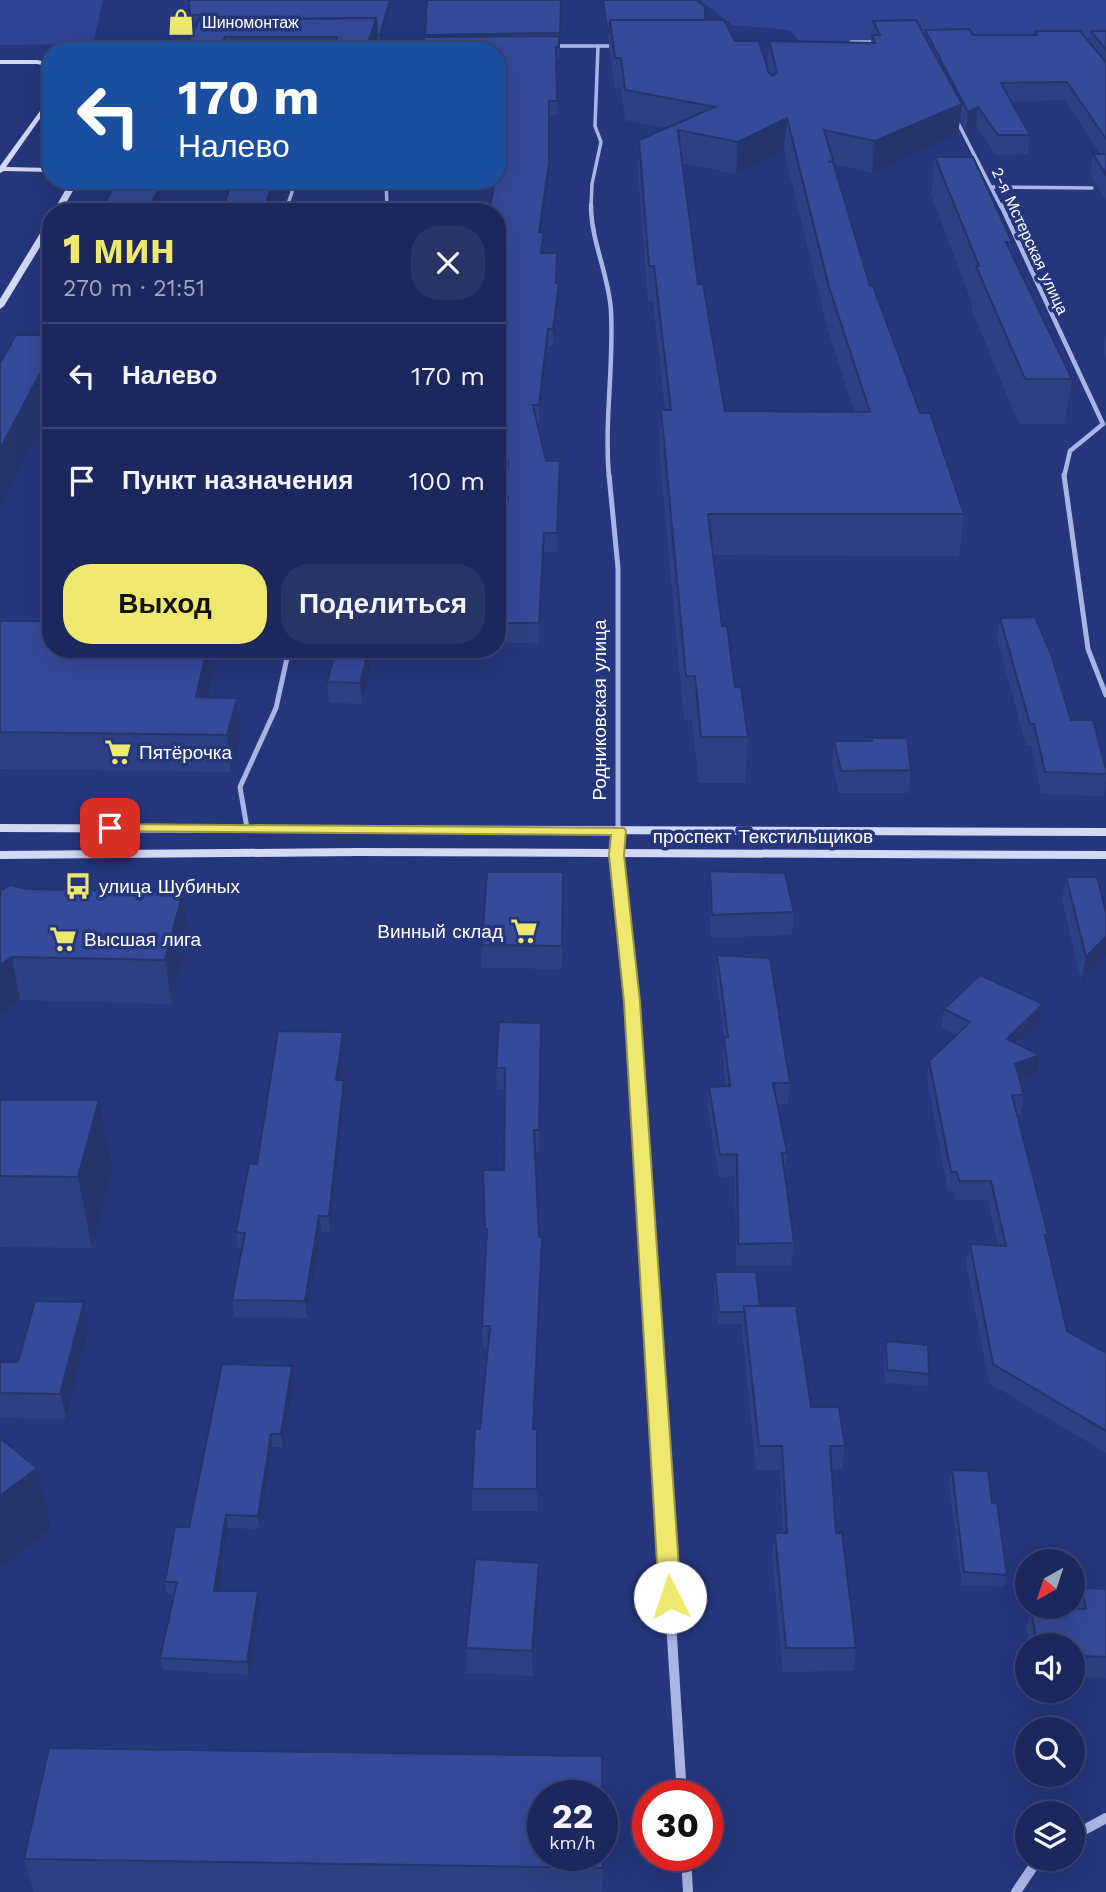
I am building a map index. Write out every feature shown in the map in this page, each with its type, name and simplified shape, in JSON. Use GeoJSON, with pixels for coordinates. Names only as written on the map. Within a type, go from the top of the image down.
{"type":"FeatureCollection","features":[{"type":"Feature","properties":{"kind":"main road"},"geometry":{"type":"LineString","coordinates":[[0,56],[42,57]]}},
{"type":"Feature","properties":{"kind":"main road"},"geometry":{"type":"LineString","coordinates":[[0,62],[42,63]]}},
{"type":"Feature","properties":{"kind":"main road"},"geometry":{"type":"LineString","coordinates":[[1,170],[42,111]]}},
{"type":"Feature","properties":{"kind":"main road"},"geometry":{"type":"LineString","coordinates":[[1,170],[42,170]]}},
{"type":"Feature","properties":{"kind":"main road"},"geometry":{"type":"LineString","coordinates":[[0,306],[42,237]]}},
{"type":"Feature","properties":{"kind":"main road","name":"проспект Текстильщиков"},"geometry":{"type":"LineString","coordinates":[[0,828],[1106,832]]}},
{"type":"Feature","properties":{"kind":"main road","name":"Родниковская улица"},"geometry":{"type":"LineString","coordinates":[[617,855],[618,831]]}},
{"type":"Feature","properties":{"kind":"main road","name":"проспект Текстильщиков"},"geometry":{"type":"LineString","coordinates":[[0,855],[346,852],[1106,855]]}},
{"type":"Feature","properties":{"kind":"street"},"geometry":{"type":"LineString","coordinates":[[848,42],[888,42]]}},
{"type":"Feature","properties":{"kind":"street"},"geometry":{"type":"LineString","coordinates":[[544,46],[624,46]]}},
{"type":"Feature","properties":{"kind":"street","name":"Родниковская улица"},"geometry":{"type":"LineString","coordinates":[[598,46],[595,126],[601,142],[592,184],[591,225],[611,309],[606,443],[618,568],[618,831]]}},
{"type":"Feature","properties":{"kind":"street","name":"2-я Мстерская улица"},"geometry":{"type":"LineString","coordinates":[[952,112],[992,187],[1103,424],[1076,443],[1064,459],[1063,477],[1088,649],[1106,695]]}},
{"type":"Feature","properties":{"kind":"street"},"geometry":{"type":"LineString","coordinates":[[992,187],[1092,188]]}},
{"type":"Feature","properties":{"kind":"street"},"geometry":{"type":"LineString","coordinates":[[247,828],[240,787],[276,708],[287,658]]}},
{"type":"Feature","properties":{"kind":"street","name":"Родниковская улица"},"geometry":{"type":"LineString","coordinates":[[617,855],[632,1002],[681,1780]]}},
{"type":"Feature","properties":{"kind":"street"},"geometry":{"type":"LineString","coordinates":[[1085,1829],[1106,1818]]}},
{"type":"Feature","properties":{"kind":"street"},"geometry":{"type":"LineString","coordinates":[[687,1871],[688,1892]]}},
{"type":"Feature","properties":{"kind":"street"},"geometry":{"type":"LineString","coordinates":[[1016,1892],[1031,1871]]}},
{"type":"Feature","properties":{"kind":"shaded area"},"geometry":{"type":"Polygon","coordinates":[[[0,0],[103,0],[93,42],[0,45],[0,0]]]}},
{"type":"Feature","properties":{"kind":"shaded area"},"geometry":{"type":"Polygon","coordinates":[[[700,0],[1106,0],[1106,38],[800,42],[790,30],[732,25],[700,0]]]}},
{"type":"Feature","properties":{"kind":"building"},"geometry":{"type":"Polygon","coordinates":[[[189,0],[390,0],[380,35],[377,35],[376,18],[199,20],[194,32],[190,32],[201,15],[190,15],[189,0]]]}},
{"type":"Feature","properties":{"kind":"building"},"geometry":{"type":"Polygon","coordinates":[[[427,0],[561,0],[560,33],[425,35],[427,0]]]}},
{"type":"Feature","properties":{"kind":"building"},"geometry":{"type":"Polygon","coordinates":[[[603,0],[697,0],[705,7],[705,20],[610,20],[608,33],[603,0]]]}},
{"type":"Feature","properties":{"kind":"building"},"geometry":{"type":"Polygon","coordinates":[[[376,18],[369,42],[335,42],[337,37],[225,37],[223,42],[188,42],[199,20],[376,18]]]}},
{"type":"Feature","properties":{"kind":"building"},"geometry":{"type":"Polygon","coordinates":[[[610,20],[724,20],[735,41],[759,41],[769,73],[773,76],[777,72],[769,41],[875,43],[872,35],[880,35],[873,21],[916,20],[962,104],[875,141],[824,130],[833,160],[828,162],[833,162],[870,286],[873,286],[920,413],[930,413],[964,514],[708,514],[722,626],[727,626],[735,687],[741,687],[748,737],[701,737],[695,676],[686,676],[661,410],[671,410],[654,266],[649,266],[639,140],[715,107],[625,90],[621,58],[615,58],[610,20]],[[787,118],[738,142],[678,130],[698,284],[703,284],[725,411],[870,412],[829,287],[787,118]]]}},
{"type":"Feature","properties":{"kind":"building"},"geometry":{"type":"Polygon","coordinates":[[[969,29],[973,35],[1037,35],[1035,31],[1080,31],[1106,62],[1106,139],[1067,82],[1001,83],[1030,135],[998,135],[978,107],[968,112],[925,30],[969,29]]]}},
{"type":"Feature","properties":{"kind":"building"},"geometry":{"type":"Polygon","coordinates":[[[1091,31],[1106,31],[1106,50],[1091,31]]]}},
{"type":"Feature","properties":{"kind":"building"},"geometry":{"type":"Polygon","coordinates":[[[559,36],[559,47],[556,47],[557,101],[549,101],[549,163],[539,232],[544,232],[541,253],[557,253],[556,283],[559,283],[553,329],[548,329],[539,405],[533,405],[546,461],[560,461],[557,533],[544,533],[539,623],[506,623],[506,203],[491,203],[493,189],[506,189],[506,42],[424,42],[424,37],[559,36]]]}},
{"type":"Feature","properties":{"kind":"building"},"geometry":{"type":"Polygon","coordinates":[[[1093,154],[1106,154],[1106,175],[1093,154]]]}},
{"type":"Feature","properties":{"kind":"building"},"geometry":{"type":"Polygon","coordinates":[[[935,157],[973,157],[1012,242],[1006,242],[1072,379],[1025,379],[976,266],[979,266],[935,157]]]}},
{"type":"Feature","properties":{"kind":"building"},"geometry":{"type":"Polygon","coordinates":[[[230,189],[271,189],[266,203],[224,203],[230,189]]]}},
{"type":"Feature","properties":{"kind":"building"},"geometry":{"type":"Polygon","coordinates":[[[112,190],[158,190],[152,203],[105,203],[112,190]]]}},
{"type":"Feature","properties":{"kind":"building"},"geometry":{"type":"Polygon","coordinates":[[[16,335],[42,335],[42,370],[0,449],[0,363],[16,335]]]}},
{"type":"Feature","properties":{"kind":"building"},"geometry":{"type":"Polygon","coordinates":[[[1035,617],[1051,654],[1071,720],[1093,720],[1106,774],[1045,772],[1034,724],[1030,724],[1000,618],[1035,617]]]}},
{"type":"Feature","properties":{"kind":"building"},"geometry":{"type":"Polygon","coordinates":[[[0,621],[42,621],[42,658],[205,658],[196,697],[237,698],[227,735],[0,732],[0,621]]]}},
{"type":"Feature","properties":{"kind":"building"},"geometry":{"type":"Polygon","coordinates":[[[334,658],[367,658],[360,683],[327,682],[334,658]]]}},
{"type":"Feature","properties":{"kind":"building"},"geometry":{"type":"Polygon","coordinates":[[[871,738],[907,738],[911,770],[841,771],[834,741],[872,741],[871,738]]]}},
{"type":"Feature","properties":{"kind":"building"},"geometry":{"type":"Polygon","coordinates":[[[710,871],[785,873],[794,912],[712,915],[710,871]]]}},
{"type":"Feature","properties":{"kind":"building","name":"Винный склад"},"geometry":{"type":"Polygon","coordinates":[[[487,872],[563,872],[562,946],[482,945],[487,872]]]}},
{"type":"Feature","properties":{"kind":"building"},"geometry":{"type":"Polygon","coordinates":[[[1066,877],[1097,877],[1106,912],[1106,937],[1086,957],[1066,877]]]}},
{"type":"Feature","properties":{"kind":"building"},"geometry":{"type":"Polygon","coordinates":[[[10,885],[27,889],[183,892],[165,960],[12,957],[0,965],[0,891],[10,885]]]}},
{"type":"Feature","properties":{"kind":"building"},"geometry":{"type":"Polygon","coordinates":[[[717,955],[770,958],[790,1083],[773,1083],[787,1152],[782,1153],[794,1243],[738,1244],[737,1154],[720,1155],[709,1087],[730,1086],[724,1037],[728,1037],[717,955]]]}},
{"type":"Feature","properties":{"kind":"building"},"geometry":{"type":"Polygon","coordinates":[[[980,975],[1043,1004],[1007,1039],[1040,1055],[1015,1064],[1024,1095],[1012,1095],[1048,1235],[1045,1235],[1067,1331],[1106,1353],[1106,1431],[993,1364],[970,1244],[1006,1246],[991,1181],[959,1181],[957,1172],[951,1172],[929,1061],[970,1022],[944,1009],[980,975]]]}},
{"type":"Feature","properties":{"kind":"building"},"geometry":{"type":"Polygon","coordinates":[[[499,1022],[541,1023],[539,1130],[534,1130],[539,1237],[542,1237],[533,1429],[537,1429],[537,1489],[472,1489],[475,1429],[480,1429],[490,1326],[482,1326],[487,1229],[483,1170],[504,1170],[505,1068],[496,1068],[499,1022]]]}},
{"type":"Feature","properties":{"kind":"building"},"geometry":{"type":"Polygon","coordinates":[[[278,1031],[343,1032],[336,1080],[344,1080],[329,1216],[319,1216],[305,1301],[232,1300],[245,1233],[236,1232],[249,1164],[257,1164],[278,1031]]]}},
{"type":"Feature","properties":{"kind":"building"},"geometry":{"type":"Polygon","coordinates":[[[0,1100],[99,1100],[78,1177],[0,1176],[0,1100]]]}},
{"type":"Feature","properties":{"kind":"building"},"geometry":{"type":"Polygon","coordinates":[[[715,1272],[756,1272],[760,1306],[744,1306],[744,1312],[719,1312],[715,1272]]]}},
{"type":"Feature","properties":{"kind":"building"},"geometry":{"type":"Polygon","coordinates":[[[35,1301],[84,1302],[60,1394],[0,1393],[0,1362],[18,1362],[35,1301]]]}},
{"type":"Feature","properties":{"kind":"building"},"geometry":{"type":"Polygon","coordinates":[[[744,1306],[796,1306],[811,1407],[839,1407],[845,1446],[830,1446],[836,1533],[842,1533],[856,1648],[786,1648],[775,1533],[787,1533],[782,1446],[759,1446],[744,1306]]]}},
{"type":"Feature","properties":{"kind":"building"},"geometry":{"type":"Polygon","coordinates":[[[886,1341],[928,1345],[929,1374],[887,1370],[886,1341]]]}},
{"type":"Feature","properties":{"kind":"building"},"geometry":{"type":"Polygon","coordinates":[[[222,1364],[292,1366],[281,1434],[271,1434],[258,1516],[226,1515],[214,1591],[258,1591],[247,1662],[160,1658],[177,1582],[165,1582],[175,1527],[189,1527],[222,1364]]]}},
{"type":"Feature","properties":{"kind":"building"},"geometry":{"type":"Polygon","coordinates":[[[0,1438],[37,1468],[0,1496],[0,1438]]]}},
{"type":"Feature","properties":{"kind":"building"},"geometry":{"type":"Polygon","coordinates":[[[952,1470],[988,1471],[992,1503],[997,1503],[1007,1575],[964,1572],[952,1470]]]}},
{"type":"Feature","properties":{"kind":"building"},"geometry":{"type":"Polygon","coordinates":[[[475,1559],[539,1563],[532,1651],[466,1648],[475,1559]]]}},
{"type":"Feature","properties":{"kind":"building"},"geometry":{"type":"Polygon","coordinates":[[[1085,1588],[1106,1589],[1106,1657],[1085,1656],[1085,1633],[1035,1633],[1033,1619],[1085,1619],[1085,1588]]]}},
{"type":"Feature","properties":{"kind":"building"},"geometry":{"type":"Polygon","coordinates":[[[49,1748],[602,1756],[602,1780],[527,1780],[527,1867],[24,1859],[49,1748]]]}},
{"type":"Feature","properties":{"kind":"place","name":"Шиномонтаж"},"geometry":{"type":"Point","coordinates":[181,22]}},
{"type":"Feature","properties":{"kind":"place","name":"Пятёрочка"},"geometry":{"type":"Point","coordinates":[118,752]}},
{"type":"Feature","properties":{"kind":"place","name":"улица Шубиных"},"geometry":{"type":"Point","coordinates":[78,886]}},
{"type":"Feature","properties":{"kind":"place","name":"Винный склад"},"geometry":{"type":"Point","coordinates":[524,931]}},
{"type":"Feature","properties":{"kind":"place","name":"Высшая лига"},"geometry":{"type":"Point","coordinates":[63,939]}},
{"type":"Feature","properties":{"kind":"route"},"geometry":{"type":"LineString","coordinates":[[110,828],[618,831],[617,855],[632,1002],[670,1597]]}}]}
